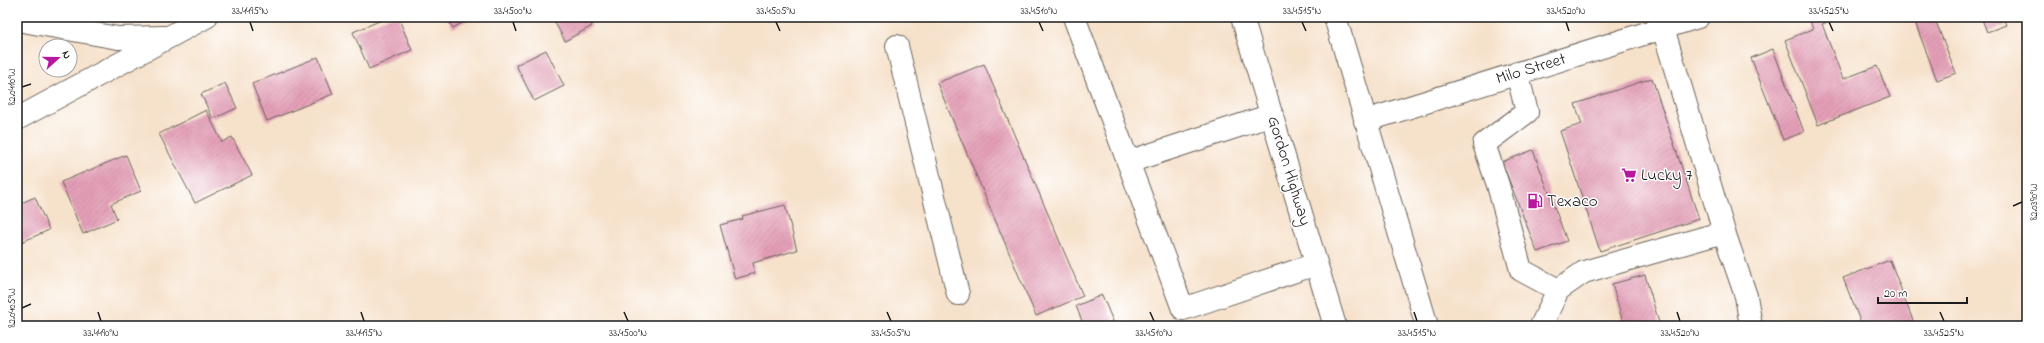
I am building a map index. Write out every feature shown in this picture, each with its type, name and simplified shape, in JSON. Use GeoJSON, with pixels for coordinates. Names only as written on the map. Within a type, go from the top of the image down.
{"type":"FeatureCollection","features":[{"type":"Feature","properties":{"kind":"main road"},"geometry":{"type":"LineString","coordinates":[[17,119],[206,17]]}},
{"type":"Feature","properties":{"kind":"main road"},"geometry":{"type":"LineString","coordinates":[[1074,17],[1183,309],[1316,264]]}},
{"type":"Feature","properties":{"kind":"main road","name":"Gordon Highway"},"geometry":{"type":"LineString","coordinates":[[1242,17],[1335,326]]}},
{"type":"Feature","properties":{"kind":"main road"},"geometry":{"type":"LineString","coordinates":[[1335,17],[1427,326]]}},
{"type":"Feature","properties":{"kind":"main road","name":"Milo Street"},"geometry":{"type":"LineString","coordinates":[[1365,121],[1698,17]]}},
{"type":"Feature","properties":{"kind":"main road"},"geometry":{"type":"LineString","coordinates":[[17,20],[118,38],[168,37]]}},
{"type":"Feature","properties":{"kind":"main road"},"geometry":{"type":"LineString","coordinates":[[1663,28],[1724,232],[1746,296],[1751,326]]}},
{"type":"Feature","properties":{"kind":"main road"},"geometry":{"type":"LineString","coordinates":[[897,46],[958,294]]}},
{"type":"Feature","properties":{"kind":"main road"},"geometry":{"type":"LineString","coordinates":[[1516,74],[1528,112],[1484,144],[1498,185],[1521,270],[1558,290]]}},
{"type":"Feature","properties":{"kind":"main road"},"geometry":{"type":"LineString","coordinates":[[1128,162],[1272,115]]}},
{"type":"Feature","properties":{"kind":"main road"},"geometry":{"type":"LineString","coordinates":[[1541,326],[1558,290],[1584,272],[1724,232]]}},
{"type":"Feature","properties":{"kind":"building"},"geometry":{"type":"Polygon","coordinates":[[[389,17],[398,17],[412,50],[369,69],[353,32],[389,17]]]}},
{"type":"Feature","properties":{"kind":"building"},"geometry":{"type":"Polygon","coordinates":[[[446,17],[473,17],[453,28],[446,17]]]}},
{"type":"Feature","properties":{"kind":"building"},"geometry":{"type":"Polygon","coordinates":[[[552,17],[587,17],[592,26],[565,41],[552,17]]]}},
{"type":"Feature","properties":{"kind":"building"},"geometry":{"type":"Polygon","coordinates":[[[1808,17],[1830,17],[1832,21],[1822,24],[1843,79],[1877,66],[1890,97],[1818,125],[1785,40],[1813,29],[1808,17]]]}},
{"type":"Feature","properties":{"kind":"building"},"geometry":{"type":"Polygon","coordinates":[[[1913,17],[1934,17],[1956,73],[1937,80],[1913,17]]]}},
{"type":"Feature","properties":{"kind":"building"},"geometry":{"type":"Polygon","coordinates":[[[1981,17],[2003,17],[2006,25],[1987,32],[1981,17]]]}},
{"type":"Feature","properties":{"kind":"building"},"geometry":{"type":"Polygon","coordinates":[[[1773,49],[1804,132],[1783,140],[1751,58],[1773,49]]]}},
{"type":"Feature","properties":{"kind":"building"},"geometry":{"type":"Polygon","coordinates":[[[546,50],[564,86],[534,101],[516,65],[546,50]]]}},
{"type":"Feature","properties":{"kind":"building"},"geometry":{"type":"Polygon","coordinates":[[[318,57],[333,94],[267,121],[252,84],[318,57]]]}},
{"type":"Feature","properties":{"kind":"building"},"geometry":{"type":"Polygon","coordinates":[[[984,64],[1083,296],[1036,316],[937,83],[984,64]]]}},
{"type":"Feature","properties":{"kind":"building","name":"Lucky 7"},"geometry":{"type":"Polygon","coordinates":[[[1652,78],[1699,219],[1600,251],[1560,131],[1582,124],[1575,104],[1652,78]]]}},
{"type":"Feature","properties":{"kind":"building"},"geometry":{"type":"Polygon","coordinates":[[[225,83],[237,108],[213,119],[201,94],[225,83]]]}},
{"type":"Feature","properties":{"kind":"building"},"geometry":{"type":"Polygon","coordinates":[[[206,110],[222,142],[232,137],[252,175],[195,203],[159,134],[206,110]]]}},
{"type":"Feature","properties":{"kind":"building","name":"Texaco"},"geometry":{"type":"Polygon","coordinates":[[[1533,150],[1567,241],[1537,252],[1502,162],[1533,150]]]}},
{"type":"Feature","properties":{"kind":"building"},"geometry":{"type":"Polygon","coordinates":[[[126,155],[141,191],[111,204],[117,219],[83,234],[61,182],[126,155]]]}},
{"type":"Feature","properties":{"kind":"building"},"geometry":{"type":"Polygon","coordinates":[[[35,197],[49,230],[17,244],[17,205],[35,197]]]}},
{"type":"Feature","properties":{"kind":"building"},"geometry":{"type":"Polygon","coordinates":[[[785,205],[797,250],[753,263],[755,273],[735,279],[720,225],[743,219],[742,216],[785,205]]]}},
{"type":"Feature","properties":{"kind":"building"},"geometry":{"type":"Polygon","coordinates":[[[1890,260],[1915,326],[1862,326],[1843,278],[1890,260]]]}},
{"type":"Feature","properties":{"kind":"building"},"geometry":{"type":"Polygon","coordinates":[[[1645,275],[1660,326],[1624,326],[1612,284],[1645,275]]]}},
{"type":"Feature","properties":{"kind":"building"},"geometry":{"type":"Polygon","coordinates":[[[1102,295],[1115,326],[1084,326],[1076,306],[1102,295]]]}},
{"type":"Feature","properties":{"kind":"place","name":"Lucky 7"},"geometry":{"type":"Point","coordinates":[1629,175]}},
{"type":"Feature","properties":{"kind":"place","name":"Texaco"},"geometry":{"type":"Point","coordinates":[1535,201]}}]}
